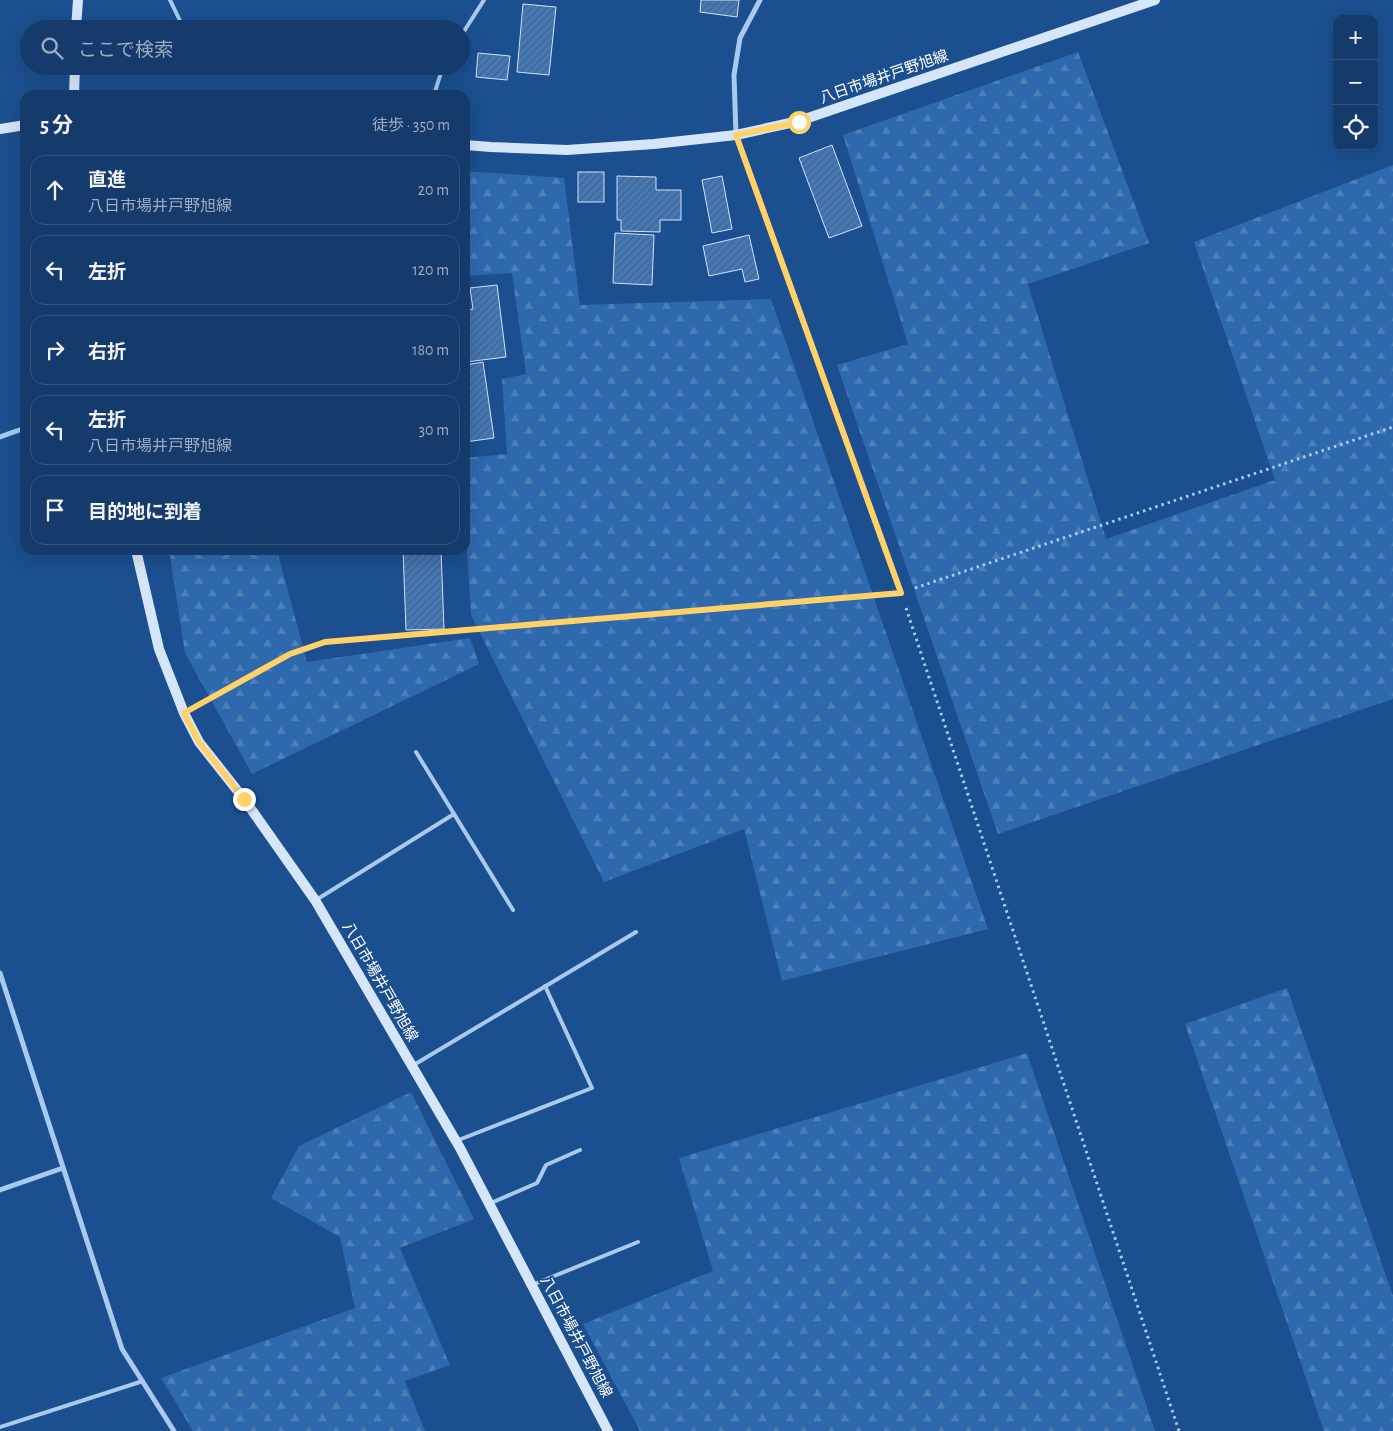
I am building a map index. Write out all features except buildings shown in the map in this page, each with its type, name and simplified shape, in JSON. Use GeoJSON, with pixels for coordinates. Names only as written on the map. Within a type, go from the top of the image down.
{"type":"FeatureCollection","features":[{"type":"Feature","properties":{"kind":"main road"},"geometry":{"type":"LineString","coordinates":[[77,20],[78,0]]}},
{"type":"Feature","properties":{"kind":"main road","name":"八日市場井戸野旭線"},"geometry":{"type":"LineString","coordinates":[[470,145],[492,148],[567,150],[654,144],[736,135],[799,122],[1155,0]]}},
{"type":"Feature","properties":{"kind":"main road"},"geometry":{"type":"LineString","coordinates":[[74,75],[74,90]]}},
{"type":"Feature","properties":{"kind":"main road"},"geometry":{"type":"LineString","coordinates":[[0,129],[20,126]]}},
{"type":"Feature","properties":{"kind":"main road","name":"八日市場井戸野旭線"},"geometry":{"type":"LineString","coordinates":[[137,555],[159,649],[184,713],[199,742],[244,799],[315,900],[456,1141],[608,1431]]}},
{"type":"Feature","properties":{"kind":"street"},"geometry":{"type":"LineString","coordinates":[[736,135],[734,75],[740,38],[760,0]]}},
{"type":"Feature","properties":{"kind":"street"},"geometry":{"type":"LineString","coordinates":[[0,437],[20,430]]}},
{"type":"Feature","properties":{"kind":"street"},"geometry":{"type":"LineString","coordinates":[[0,973],[122,1349],[174,1431]]}},
{"type":"Feature","properties":{"kind":"street"},"geometry":{"type":"LineString","coordinates":[[0,1190],[63,1168]]}},
{"type":"Feature","properties":{"kind":"lane"},"geometry":{"type":"LineString","coordinates":[[170,0],[180,20]]}},
{"type":"Feature","properties":{"kind":"lane"},"geometry":{"type":"LineString","coordinates":[[470,22],[484,0]]}},
{"type":"Feature","properties":{"kind":"lane"},"geometry":{"type":"LineString","coordinates":[[435,90],[440,75]]}},
{"type":"Feature","properties":{"kind":"lane"},"geometry":{"type":"LineString","coordinates":[[736,135],[901,593]]}},
{"type":"Feature","properties":{"kind":"lane"},"geometry":{"type":"LineString","coordinates":[[416,752],[513,910]]}},
{"type":"Feature","properties":{"kind":"lane"},"geometry":{"type":"LineString","coordinates":[[315,900],[454,814]]}},
{"type":"Feature","properties":{"kind":"lane"},"geometry":{"type":"LineString","coordinates":[[412,1066],[636,932]]}},
{"type":"Feature","properties":{"kind":"lane"},"geometry":{"type":"LineString","coordinates":[[456,1141],[592,1088],[545,986]]}},
{"type":"Feature","properties":{"kind":"lane"},"geometry":{"type":"LineString","coordinates":[[0,995],[6,993]]}},
{"type":"Feature","properties":{"kind":"lane"},"geometry":{"type":"LineString","coordinates":[[489,1204],[537,1183],[546,1165],[580,1150]]}},
{"type":"Feature","properties":{"kind":"lane"},"geometry":{"type":"LineString","coordinates":[[532,1285],[638,1242]]}},
{"type":"Feature","properties":{"kind":"lane"},"geometry":{"type":"LineString","coordinates":[[0,1427],[142,1381]]}},
{"type":"Feature","properties":{"kind":"path"},"geometry":{"type":"LineString","coordinates":[[184,713],[290,654],[325,642],[901,593],[1393,427]]}},
{"type":"Feature","properties":{"kind":"path"},"geometry":{"type":"LineString","coordinates":[[901,593],[1179,1431]]}},
{"type":"Feature","properties":{"kind":"green space"},"geometry":{"type":"Polygon","coordinates":[[[1078,52],[1149,243],[1028,284],[1106,539],[1275,480],[1194,242],[1393,165],[1393,699],[998,834],[837,365],[908,344],[843,135],[1078,52]]]}},
{"type":"Feature","properties":{"kind":"green space"},"geometry":{"type":"Polygon","coordinates":[[[470,171],[564,178],[580,305],[771,299],[988,929],[782,981],[744,829],[604,882],[471,615],[467,555],[470,555],[470,458],[507,454],[502,379],[526,374],[512,273],[470,276],[470,171]]]}},
{"type":"Feature","properties":{"kind":"green space"},"geometry":{"type":"Polygon","coordinates":[[[170,555],[278,555],[307,662],[470,638],[479,664],[252,774],[185,653],[170,555]]]}},
{"type":"Feature","properties":{"kind":"green space"},"geometry":{"type":"Polygon","coordinates":[[[1287,988],[1393,1296],[1393,1431],[1324,1431],[1185,1024],[1287,988]]]}},
{"type":"Feature","properties":{"kind":"green space"},"geometry":{"type":"Polygon","coordinates":[[[1027,1053],[1155,1431],[640,1431],[583,1324],[713,1271],[679,1158],[1027,1053]]]}},
{"type":"Feature","properties":{"kind":"green space"},"geometry":{"type":"Polygon","coordinates":[[[411,1092],[474,1219],[400,1248],[450,1365],[405,1381],[425,1431],[193,1431],[161,1378],[355,1308],[340,1237],[271,1198],[299,1146],[411,1092]]]}},
{"type":"Feature","properties":{"kind":"route"},"geometry":{"type":"LineString","coordinates":[[244,799],[199,742],[184,713],[290,654],[325,642],[901,593],[736,135],[799,122]]}}]}
